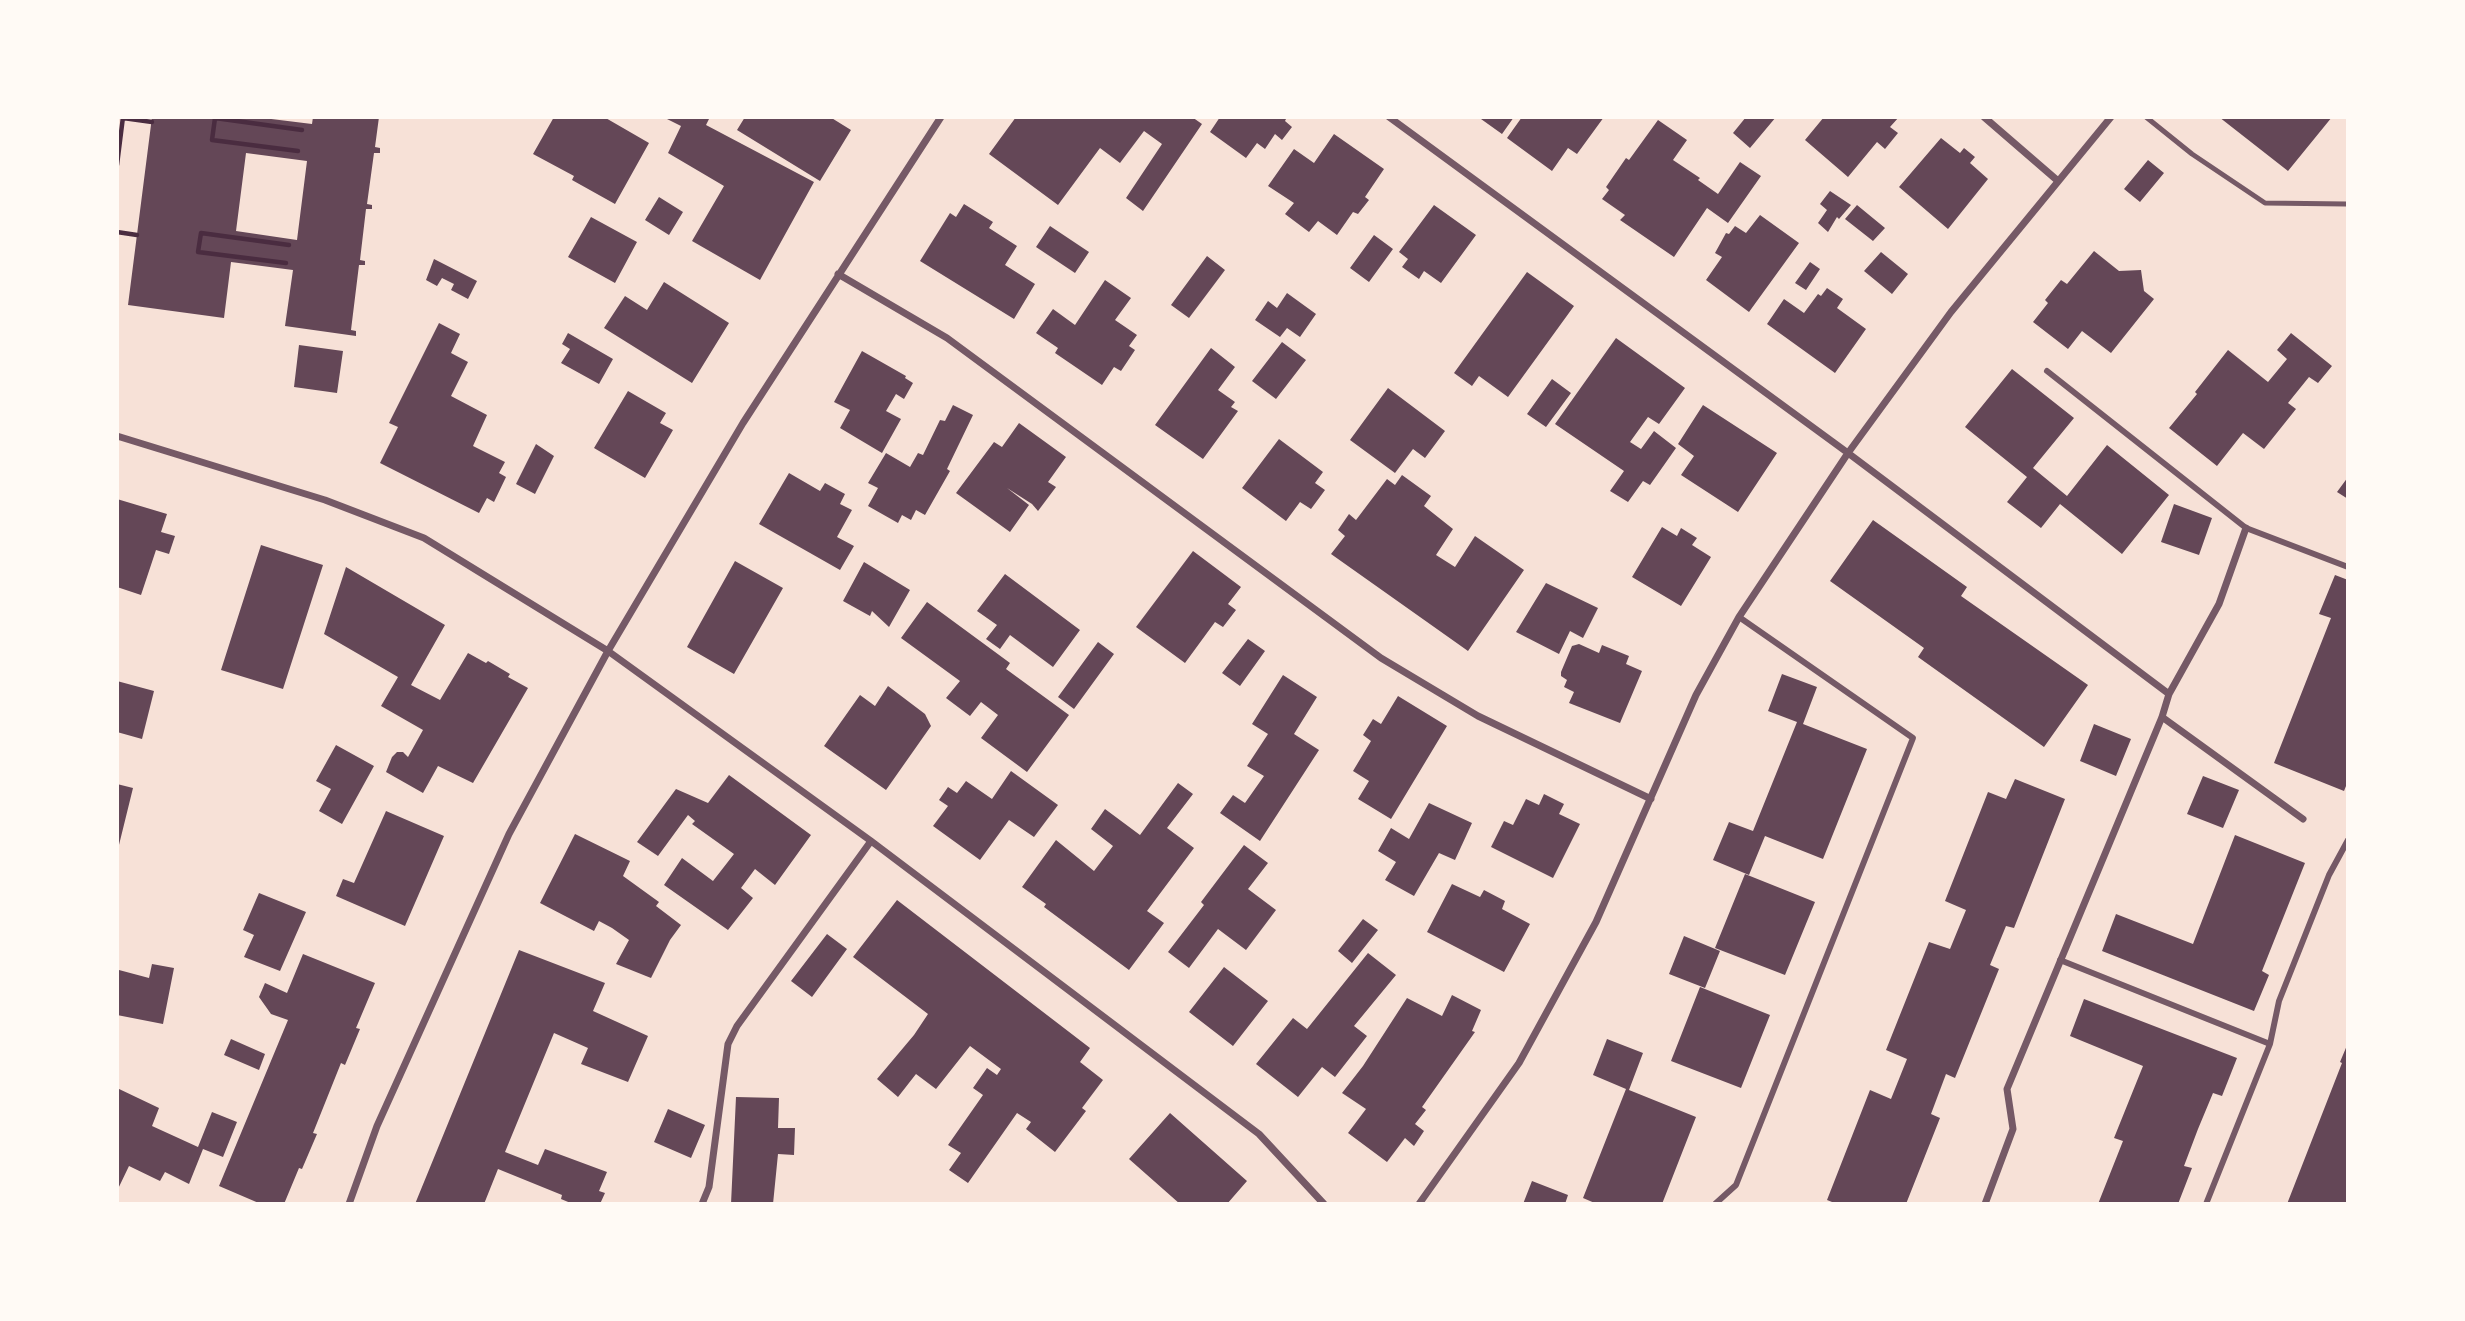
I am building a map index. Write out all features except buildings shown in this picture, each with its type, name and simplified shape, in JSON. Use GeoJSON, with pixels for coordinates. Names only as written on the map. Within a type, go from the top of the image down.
{"type":"FeatureCollection","features":[{"type":"Feature","properties":{"kind":"street"},"geometry":{"type":"LineString","coordinates":[[349,1204],[377,1126],[509,834],[608,652],[743,423],[939,120],[928,117]]}},
{"type":"Feature","properties":{"kind":"street"},"geometry":{"type":"LineString","coordinates":[[1389,117],[1848,453],[2169,694]]}},
{"type":"Feature","properties":{"kind":"street"},"geometry":{"type":"LineString","coordinates":[[1984,117],[2058,181]]}},
{"type":"Feature","properties":{"kind":"street"},"geometry":{"type":"LineString","coordinates":[[1419,1204],[1519,1063],[1596,922],[1696,695],[1739,617],[1848,453],[1951,312],[2111,117]]}},
{"type":"Feature","properties":{"kind":"street"},"geometry":{"type":"LineString","coordinates":[[838,274],[947,338],[1381,658],[1478,716],[1651,799]]}},
{"type":"Feature","properties":{"kind":"street"},"geometry":{"type":"LineString","coordinates":[[2047,371],[2246,528],[2348,568]]}},
{"type":"Feature","properties":{"kind":"street"},"geometry":{"type":"LineString","coordinates":[[117,436],[325,500],[424,538],[608,652],[871,841],[1259,1134],[1324,1204]]}},
{"type":"Feature","properties":{"kind":"street"},"geometry":{"type":"LineString","coordinates":[[1985,1204],[2012,1129],[2007,1089],[2162,717],[2169,694],[2219,604],[2246,528]]}},
{"type":"Feature","properties":{"kind":"street"},"geometry":{"type":"LineString","coordinates":[[1715,1204],[1737,1185],[1913,738],[1739,617]]}},
{"type":"Feature","properties":{"kind":"street"},"geometry":{"type":"LineString","coordinates":[[2162,717],[2303,818]]}},
{"type":"Feature","properties":{"kind":"street"},"geometry":{"type":"LineString","coordinates":[[2206,1204],[2270,1044],[2279,1001],[2329,875],[2348,840]]}},
{"type":"Feature","properties":{"kind":"street"},"geometry":{"type":"LineString","coordinates":[[702,1204],[709,1187],[729,1044],[737,1026],[871,841]]}},
{"type":"Feature","properties":{"kind":"street"},"geometry":{"type":"LineString","coordinates":[[2060,960],[2270,1044]]}},
{"type":"Feature","properties":{"kind":"lane"},"geometry":{"type":"LineString","coordinates":[[2146,117],[2192,153],[2265,203],[2347,204]]}},
{"type":"Feature","properties":{"kind":"path"},"geometry":{"type":"LineString","coordinates":[[117,165],[123,118],[152,122]]}},
{"type":"Feature","properties":{"kind":"path"},"geometry":{"type":"LineString","coordinates":[[299,151],[212,140],[215,118],[302,130]]}},
{"type":"Feature","properties":{"kind":"path"},"geometry":{"type":"LineString","coordinates":[[117,232],[137,235]]}},
{"type":"Feature","properties":{"kind":"path"},"geometry":{"type":"LineString","coordinates":[[286,264],[198,252],[201,233],[289,245]]}}]}
